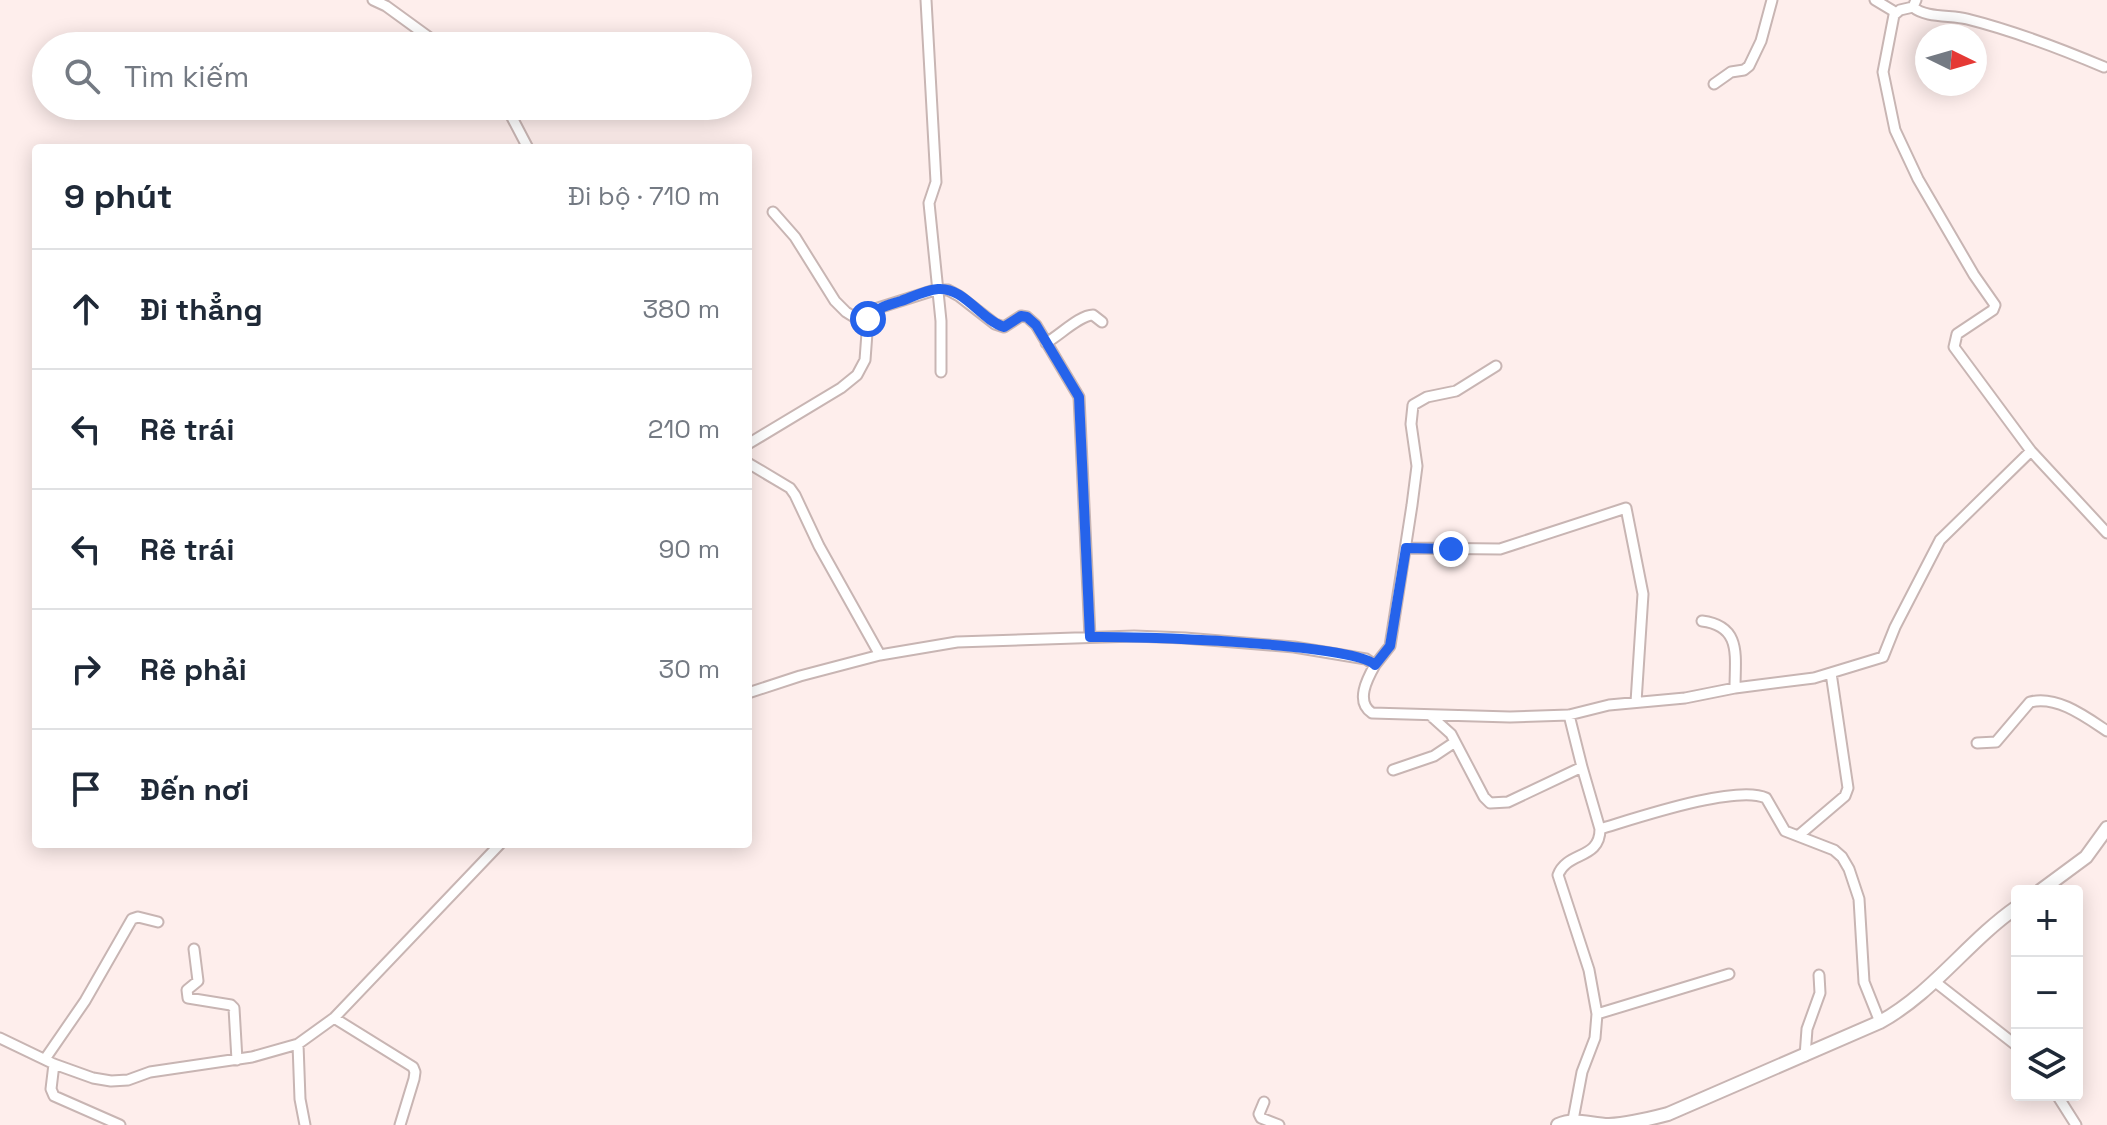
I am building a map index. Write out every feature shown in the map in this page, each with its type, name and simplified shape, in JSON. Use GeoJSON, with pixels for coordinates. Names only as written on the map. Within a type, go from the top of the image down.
{"type":"FeatureCollection","features":[{"type":"Feature","properties":{"kind":"street"},"geometry":{"type":"LineString","coordinates":[[373,0],[420,32]]}},
{"type":"Feature","properties":{"kind":"street"},"geometry":{"type":"LineString","coordinates":[[926,0],[936,182],[929,203],[938,289],[941,372]]}},
{"type":"Feature","properties":{"kind":"street"},"geometry":{"type":"LineString","coordinates":[[1714,84],[1731,72],[1749,66],[1761,41],[1772,0]]}},
{"type":"Feature","properties":{"kind":"street"},"geometry":{"type":"LineString","coordinates":[[1875,0],[1895,12]]}},
{"type":"Feature","properties":{"kind":"street"},"geometry":{"type":"LineString","coordinates":[[1895,12],[1915,3],[1919,12],[1950,15],[2017,32],[2104,67]]}},
{"type":"Feature","properties":{"kind":"street"},"geometry":{"type":"LineString","coordinates":[[1895,12],[1883,72],[1895,130],[1918,179],[1995,305],[1993,310],[1957,334],[1954,347],[2031,451],[2107,533]]}},
{"type":"Feature","properties":{"kind":"street"},"geometry":{"type":"LineString","coordinates":[[513,120],[526,144]]}},
{"type":"Feature","properties":{"kind":"street"},"geometry":{"type":"LineString","coordinates":[[773,212],[795,237],[835,301],[867,325]]}},
{"type":"Feature","properties":{"kind":"street"},"geometry":{"type":"LineString","coordinates":[[752,442],[841,388],[857,375],[865,360],[867,325],[878,308],[938,289],[959,296],[995,324],[1004,327],[1021,316],[1027,317],[1036,325],[1079,397],[1090,637]]}},
{"type":"Feature","properties":{"kind":"street"},"geometry":{"type":"LineString","coordinates":[[1046,343],[1086,315],[1093,315],[1102,322]]}},
{"type":"Feature","properties":{"kind":"street"},"geometry":{"type":"LineString","coordinates":[[1496,366],[1456,391],[1427,397],[1413,405],[1411,424],[1417,466],[1390,646],[1375,665],[1363,694],[1365,709],[1372,713],[1510,717],[1569,715],[1609,705],[1685,698],[1814,678],[1883,657],[1940,540],[2031,451]]}},
{"type":"Feature","properties":{"kind":"street"},"geometry":{"type":"LineString","coordinates":[[752,465],[790,488],[795,495],[819,546],[880,655]]}},
{"type":"Feature","properties":{"kind":"street"},"geometry":{"type":"LineString","coordinates":[[1406,548],[1500,549],[1626,508],[1643,594],[1636,702]]}},
{"type":"Feature","properties":{"kind":"street"},"geometry":{"type":"LineString","coordinates":[[1702,621],[1716,623],[1725,628],[1731,637],[1735,652],[1735,688]]}},
{"type":"Feature","properties":{"kind":"street"},"geometry":{"type":"LineString","coordinates":[[752,692],[880,655],[957,642],[1090,637],[1191,638],[1294,647],[1360,657],[1375,665]]}},
{"type":"Feature","properties":{"kind":"street"},"geometry":{"type":"LineString","coordinates":[[1798,836],[1845,796],[1848,788],[1831,673]]}},
{"type":"Feature","properties":{"kind":"street"},"geometry":{"type":"LineString","coordinates":[[1977,743],[1996,742],[2030,702],[2038,700],[2076,711],[2107,731]]}},
{"type":"Feature","properties":{"kind":"street"},"geometry":{"type":"LineString","coordinates":[[1427,714],[1446,727],[1490,803],[1508,802],[1582,767]]}},
{"type":"Feature","properties":{"kind":"street"},"geometry":{"type":"LineString","coordinates":[[1569,715],[1600,829],[1598,843],[1592,850],[1566,864],[1558,875],[1589,970],[1597,1014],[1595,1038],[1582,1072],[1573,1120]]}},
{"type":"Feature","properties":{"kind":"street"},"geometry":{"type":"LineString","coordinates":[[1393,770],[1434,756],[1455,742]]}},
{"type":"Feature","properties":{"kind":"street"},"geometry":{"type":"LineString","coordinates":[[1600,829],[1695,802],[1751,794],[1766,798],[1785,831],[1834,850],[1849,869],[1859,899],[1864,982],[1880,1022]]}},
{"type":"Feature","properties":{"kind":"street"},"geometry":{"type":"LineString","coordinates":[[2048,885],[2086,857],[2107,828]]}},
{"type":"Feature","properties":{"kind":"street"},"geometry":{"type":"LineString","coordinates":[[0,1038],[50,1062],[93,1078],[111,1081],[237,1060],[298,1044],[334,1018],[496,848]]}},
{"type":"Feature","properties":{"kind":"street"},"geometry":{"type":"LineString","coordinates":[[1558,1125],[1573,1120],[1609,1125],[1668,1114],[1880,1022],[1934,981],[2011,911]]}},
{"type":"Feature","properties":{"kind":"street"},"geometry":{"type":"LineString","coordinates":[[120,1125],[54,1096],[50,1062],[132,919],[138,917],[158,922]]}},
{"type":"Feature","properties":{"kind":"street"},"geometry":{"type":"LineString","coordinates":[[194,949],[198,981],[187,990],[188,998],[234,1008],[237,1060]]}},
{"type":"Feature","properties":{"kind":"street"},"geometry":{"type":"LineString","coordinates":[[1597,1014],[1729,974]]}},
{"type":"Feature","properties":{"kind":"street"},"geometry":{"type":"LineString","coordinates":[[1805,1056],[1807,1029],[1820,993],[1819,975]]}},
{"type":"Feature","properties":{"kind":"street"},"geometry":{"type":"LineString","coordinates":[[1934,981],[2011,1041]]}},
{"type":"Feature","properties":{"kind":"street"},"geometry":{"type":"LineString","coordinates":[[334,1018],[413,1067],[415,1072],[400,1125]]}},
{"type":"Feature","properties":{"kind":"street"},"geometry":{"type":"LineString","coordinates":[[298,1044],[300,1099],[305,1125]]}},
{"type":"Feature","properties":{"kind":"street"},"geometry":{"type":"LineString","coordinates":[[2061,1101],[2076,1125]]}},
{"type":"Feature","properties":{"kind":"street"},"geometry":{"type":"LineString","coordinates":[[1264,1102],[1259,1114],[1261,1118],[1279,1125]]}},
{"type":"Feature","properties":{"kind":"route"},"geometry":{"type":"LineString","coordinates":[[868,319],[878,308],[938,289],[959,296],[995,324],[1004,327],[1021,316],[1036,325],[1079,397],[1090,637],[1185,638],[1294,647],[1360,657],[1375,665],[1390,646],[1406,548],[1451,549]]}}]}
